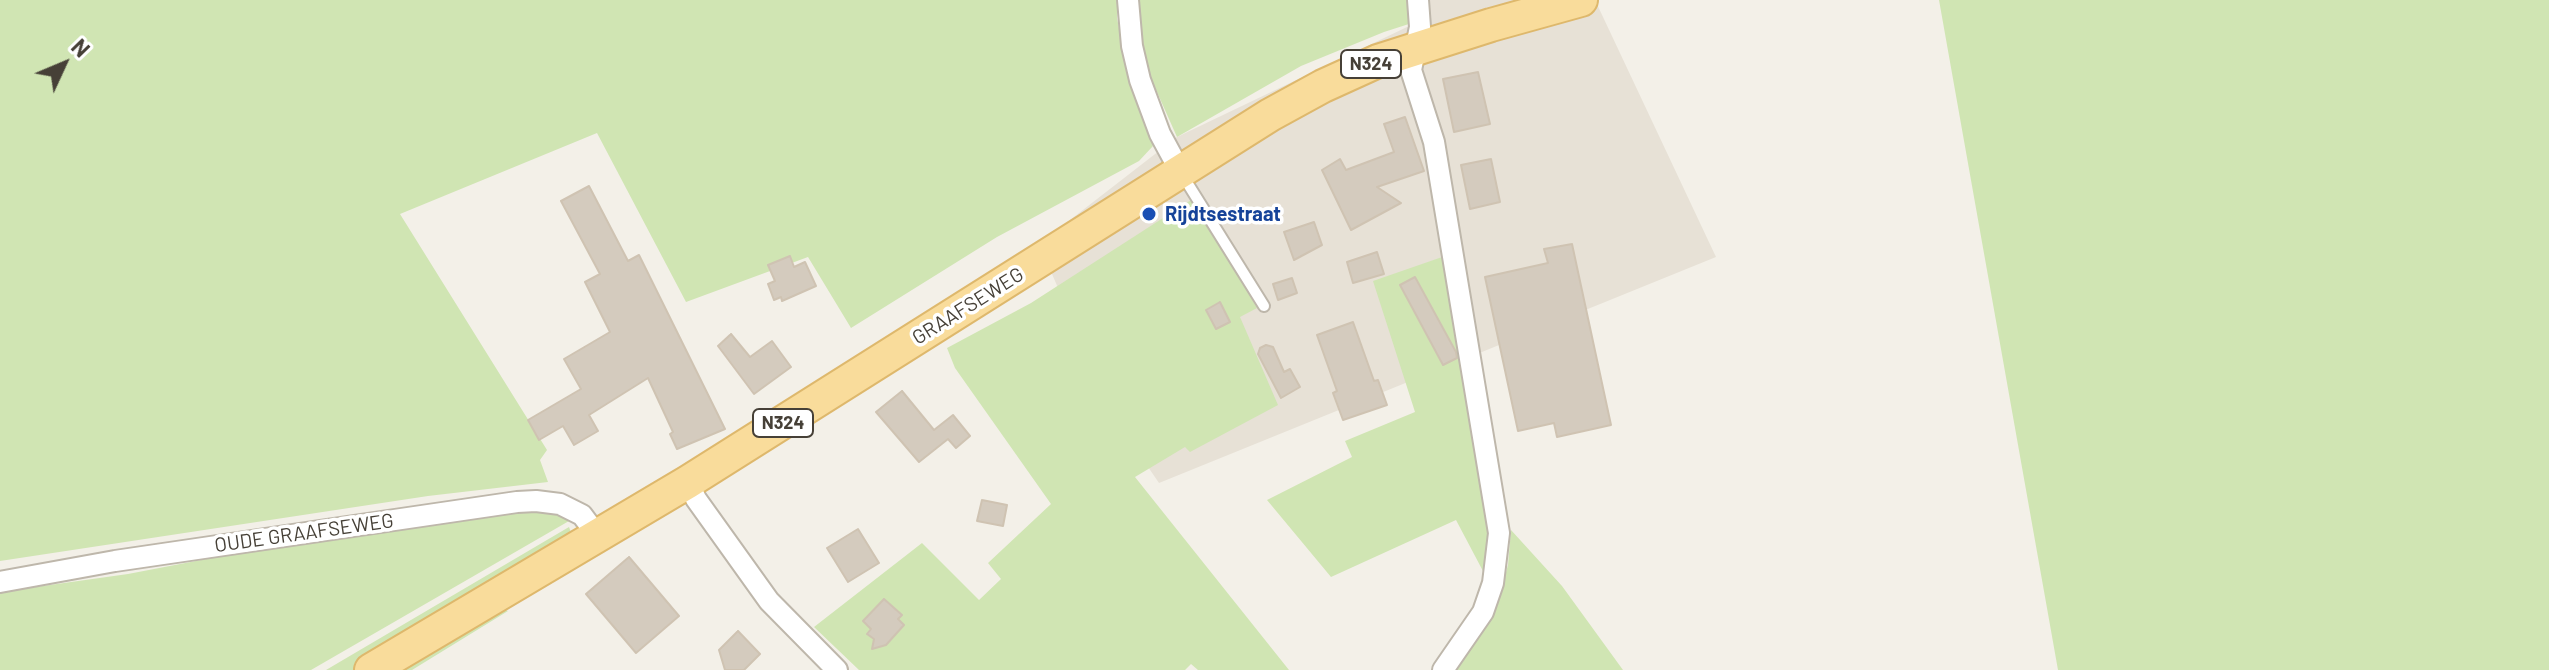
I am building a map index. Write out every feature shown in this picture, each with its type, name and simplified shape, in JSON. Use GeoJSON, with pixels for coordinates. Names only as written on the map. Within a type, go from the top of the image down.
{"type":"FeatureCollection","features":[{"type":"Feature","properties":{"kind":"main road","name":"GRAAFSEWEG"},"geometry":{"type":"LineString","coordinates":[[375,668],[688,482],[1270,115],[1323,86],[1417,47],[1581,0]]}},
{"type":"Feature","properties":{"kind":"street"},"geometry":{"type":"LineString","coordinates":[[1128,0],[1132,46],[1140,80],[1160,134],[1180,171]]}},
{"type":"Feature","properties":{"kind":"street"},"geometry":{"type":"LineString","coordinates":[[1418,0],[1420,27],[1411,70],[1434,142],[1499,533],[1493,583],[1483,612],[1443,670]]}},
{"type":"Feature","properties":{"kind":"street"},"geometry":{"type":"LineString","coordinates":[[688,482],[696,499],[769,601],[837,670]]}},
{"type":"Feature","properties":{"kind":"street","name":"OUDE GRAAFSEWEG"},"geometry":{"type":"LineString","coordinates":[[0,582],[115,561],[517,502],[560,504],[582,515],[597,535]]}},
{"type":"Feature","properties":{"kind":"lane"},"geometry":{"type":"LineString","coordinates":[[1180,171],[1264,306]]}},
{"type":"Feature","properties":{"kind":"shaded area"},"geometry":{"type":"Polygon","coordinates":[[[1427,0],[1595,0],[1716,257],[1159,483],[1114,417],[1039,244],[1177,137],[1428,17],[1427,0]]]}},
{"type":"Feature","properties":{"kind":"green space"},"geometry":{"type":"Polygon","coordinates":[[[0,0],[1118,0],[1117,18],[1129,78],[1153,146],[1139,161],[997,237],[851,328],[808,257],[686,302],[597,133],[400,214],[547,450],[540,460],[548,482],[428,496],[0,561],[0,0]]]}},
{"type":"Feature","properties":{"kind":"green space"},"geometry":{"type":"Polygon","coordinates":[[[1136,0],[1410,0],[1412,23],[1301,66],[1177,137],[1149,74],[1137,35],[1136,0]]]}},
{"type":"Feature","properties":{"kind":"green space"},"geometry":{"type":"Polygon","coordinates":[[[1939,0],[2549,0],[2549,670],[2058,670],[1939,0]]]}},
{"type":"Feature","properties":{"kind":"green space"},"geometry":{"type":"Polygon","coordinates":[[[1191,200],[1203,215],[1257,308],[1240,317],[1278,405],[1190,452],[1185,447],[1135,477],[1289,670],[1198,670],[1191,664],[1185,670],[859,670],[814,627],[922,543],[979,600],[1001,579],[988,563],[1051,504],[955,368],[947,348],[1031,303],[1191,200]]]}},
{"type":"Feature","properties":{"kind":"green space"},"geometry":{"type":"Polygon","coordinates":[[[1445,256],[1487,512],[1489,543],[1484,573],[1456,520],[1331,577],[1267,500],[1352,457],[1345,441],[1415,412],[1373,281],[1445,256]]]}},
{"type":"Feature","properties":{"kind":"green space"},"geometry":{"type":"Polygon","coordinates":[[[504,507],[567,514],[569,521],[311,670],[0,670],[0,592],[128,574],[378,526],[504,507]]]}},
{"type":"Feature","properties":{"kind":"green space"},"geometry":{"type":"Polygon","coordinates":[[[569,527],[572,535],[382,649],[353,670],[326,670],[569,527]]]}},
{"type":"Feature","properties":{"kind":"green space"},"geometry":{"type":"Polygon","coordinates":[[[1511,530],[1562,586],[1623,670],[1448,670],[1498,601],[1508,565],[1511,530]]]}},
{"type":"Feature","properties":{"kind":"green space"},"geometry":{"type":"Polygon","coordinates":[[[498,607],[508,611],[412,670],[397,670],[498,607]]]}},
{"type":"Feature","properties":{"kind":"building"},"geometry":{"type":"Polygon","coordinates":[[[1478,72],[1490,124],[1454,132],[1443,79],[1478,72]]]}},
{"type":"Feature","properties":{"kind":"building"},"geometry":{"type":"Polygon","coordinates":[[[1405,117],[1424,171],[1377,187],[1401,203],[1351,230],[1322,170],[1340,159],[1346,170],[1394,152],[1384,124],[1405,117]]]}},
{"type":"Feature","properties":{"kind":"building"},"geometry":{"type":"Polygon","coordinates":[[[1491,159],[1500,202],[1470,209],[1461,165],[1491,159]]]}},
{"type":"Feature","properties":{"kind":"building"},"geometry":{"type":"Polygon","coordinates":[[[589,186],[628,261],[639,255],[725,429],[677,449],[670,434],[673,432],[648,378],[589,415],[598,431],[574,445],[563,426],[539,440],[528,420],[581,389],[564,359],[610,332],[585,282],[600,274],[561,201],[589,186]]]}},
{"type":"Feature","properties":{"kind":"building"},"geometry":{"type":"Polygon","coordinates":[[[1314,222],[1322,245],[1294,260],[1284,232],[1314,222]]]}},
{"type":"Feature","properties":{"kind":"building"},"geometry":{"type":"Polygon","coordinates":[[[1572,244],[1611,425],[1557,437],[1554,423],[1518,431],[1485,277],[1548,263],[1544,249],[1572,244]]]}},
{"type":"Feature","properties":{"kind":"building"},"geometry":{"type":"Polygon","coordinates":[[[1377,252],[1384,274],[1353,283],[1347,262],[1377,252]]]}},
{"type":"Feature","properties":{"kind":"building"},"geometry":{"type":"Polygon","coordinates":[[[790,256],[794,267],[805,262],[816,286],[782,301],[781,297],[774,300],[768,284],[775,281],[768,265],[790,256]]]}},
{"type":"Feature","properties":{"kind":"building"},"geometry":{"type":"Polygon","coordinates":[[[1415,277],[1456,352],[1457,358],[1443,365],[1400,285],[1415,277]]]}},
{"type":"Feature","properties":{"kind":"building"},"geometry":{"type":"Polygon","coordinates":[[[1292,278],[1297,293],[1278,300],[1273,284],[1292,278]]]}},
{"type":"Feature","properties":{"kind":"building"},"geometry":{"type":"Polygon","coordinates":[[[1220,302],[1230,322],[1216,329],[1206,310],[1220,302]]]}},
{"type":"Feature","properties":{"kind":"building"},"geometry":{"type":"Polygon","coordinates":[[[1353,322],[1374,381],[1378,380],[1387,405],[1343,420],[1333,393],[1337,391],[1317,335],[1353,322]]]}},
{"type":"Feature","properties":{"kind":"building"},"geometry":{"type":"Polygon","coordinates":[[[731,334],[750,357],[772,341],[791,367],[754,394],[718,346],[731,334]]]}},
{"type":"Feature","properties":{"kind":"building"},"geometry":{"type":"Polygon","coordinates":[[[1266,345],[1273,347],[1284,372],[1290,369],[1300,387],[1281,398],[1258,354],[1260,348],[1266,345]]]}},
{"type":"Feature","properties":{"kind":"building"},"geometry":{"type":"Polygon","coordinates":[[[902,391],[934,430],[953,415],[970,436],[956,448],[948,439],[919,462],[876,412],[902,391]]]}},
{"type":"Feature","properties":{"kind":"building"},"geometry":{"type":"Polygon","coordinates":[[[982,500],[1007,505],[1003,526],[977,521],[982,500]]]}},
{"type":"Feature","properties":{"kind":"building"},"geometry":{"type":"Polygon","coordinates":[[[858,529],[879,563],[848,582],[827,548],[858,529]]]}},
{"type":"Feature","properties":{"kind":"building"},"geometry":{"type":"Polygon","coordinates":[[[629,557],[679,616],[636,653],[586,594],[629,557]]]}},
{"type":"Feature","properties":{"kind":"building"},"geometry":{"type":"Polygon","coordinates":[[[884,599],[902,615],[898,619],[904,625],[886,645],[872,649],[874,639],[867,634],[871,629],[863,621],[884,599]]]}},
{"type":"Feature","properties":{"kind":"building"},"geometry":{"type":"Polygon","coordinates":[[[738,631],[760,654],[744,670],[725,670],[719,650],[738,631]]]}},
{"type":"Feature","properties":{"kind":"place","name":"Rijdtsestraat"},"geometry":{"type":"Point","coordinates":[1149,214]}}]}
